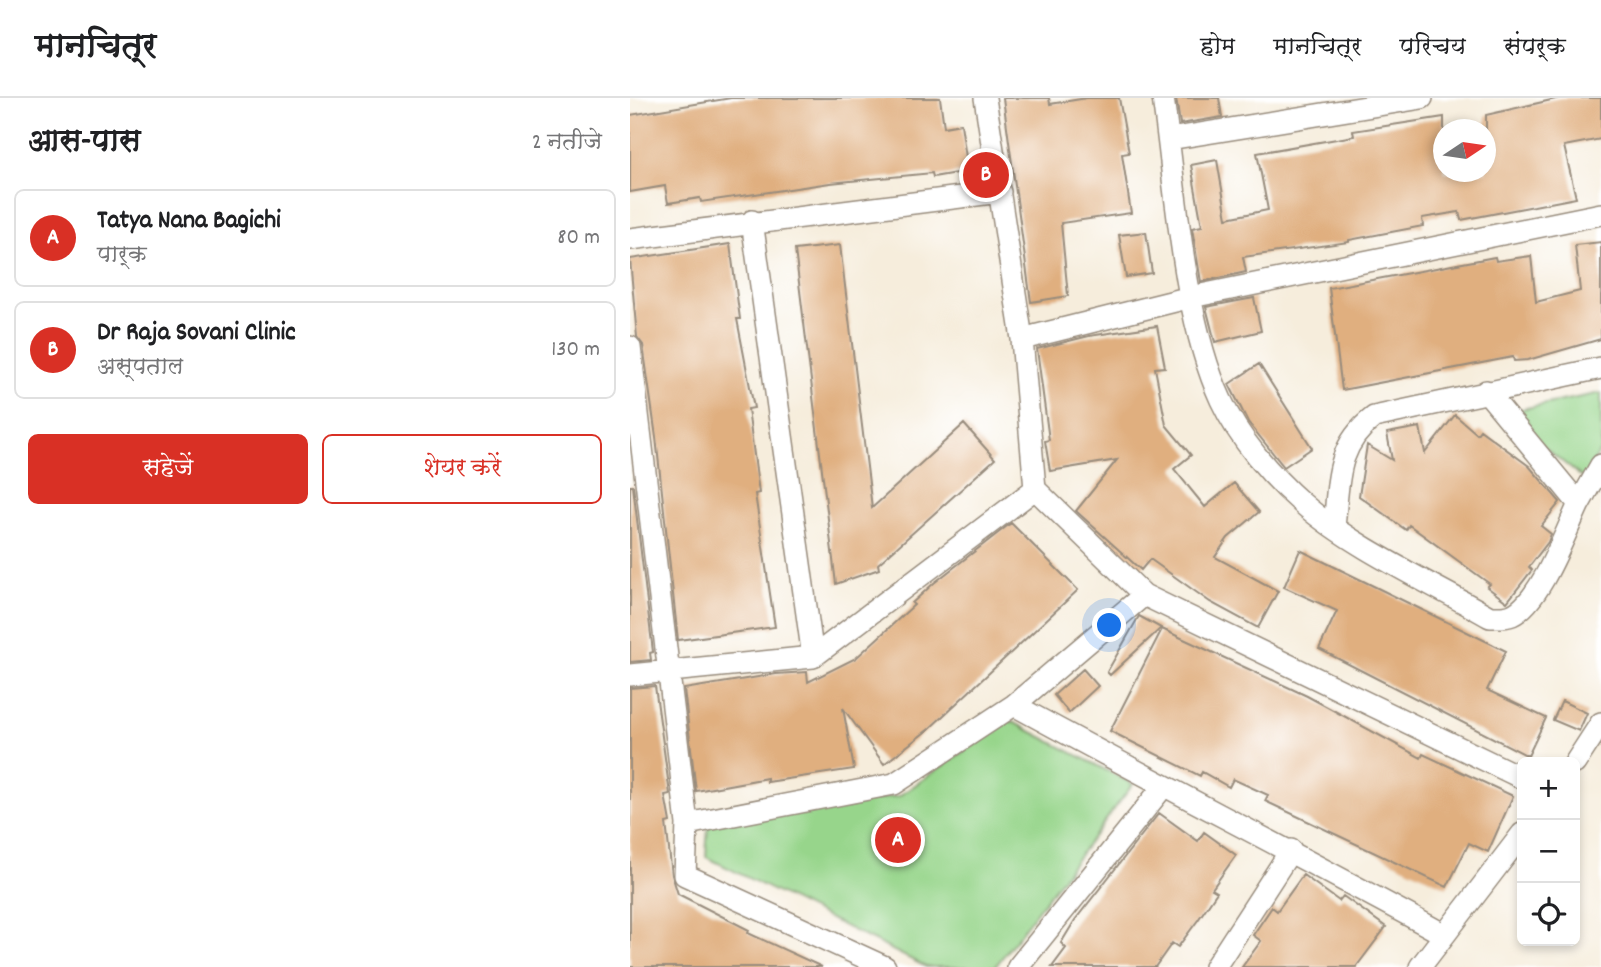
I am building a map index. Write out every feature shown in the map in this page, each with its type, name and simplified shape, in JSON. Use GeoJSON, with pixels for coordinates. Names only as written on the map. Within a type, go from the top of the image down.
{"type":"FeatureCollection","features":[{"type":"Feature","properties":{"kind":"street"},"geometry":{"type":"LineString","coordinates":[[985,98],[1022,339],[1035,489],[1144,595],[1517,776]]}},
{"type":"Feature","properties":{"kind":"street"},"geometry":{"type":"LineString","coordinates":[[1163,98],[1191,297],[1204,353],[1222,401],[1258,458],[1303,504],[1334,527],[1490,617],[1508,617],[1520,610],[1533,596],[1601,465]]}},
{"type":"Feature","properties":{"kind":"street"},"geometry":{"type":"LineString","coordinates":[[1169,139],[1300,108],[1422,98]]}},
{"type":"Feature","properties":{"kind":"street"},"geometry":{"type":"LineString","coordinates":[[630,239],[1000,192]]}},
{"type":"Feature","properties":{"kind":"street"},"geometry":{"type":"LineString","coordinates":[[1022,339],[1191,297],[1601,214]]}},
{"type":"Feature","properties":{"kind":"street"},"geometry":{"type":"LineString","coordinates":[[752,222],[813,657]]}},
{"type":"Feature","properties":{"kind":"street"},"geometry":{"type":"LineString","coordinates":[[630,347],[687,824],[685,875],[885,967]]}},
{"type":"Feature","properties":{"kind":"street"},"geometry":{"type":"LineString","coordinates":[[1334,527],[1341,461],[1358,429],[1384,414],[1601,368]]}},
{"type":"Feature","properties":{"kind":"street"},"geometry":{"type":"LineString","coordinates":[[1486,391],[1579,503]]}},
{"type":"Feature","properties":{"kind":"street"},"geometry":{"type":"LineString","coordinates":[[630,675],[813,657],[1035,489]]}},
{"type":"Feature","properties":{"kind":"street"},"geometry":{"type":"LineString","coordinates":[[687,824],[894,784],[1014,705],[1144,595]]}},
{"type":"Feature","properties":{"kind":"street"},"geometry":{"type":"LineString","coordinates":[[1014,705],[1163,787],[1291,850],[1443,934]]}},
{"type":"Feature","properties":{"kind":"street"},"geometry":{"type":"LineString","coordinates":[[1579,757],[1601,723]]}},
{"type":"Feature","properties":{"kind":"street"},"geometry":{"type":"LineString","coordinates":[[1018,967],[1163,787]]}},
{"type":"Feature","properties":{"kind":"street"},"geometry":{"type":"LineString","coordinates":[[1420,967],[1517,840]]}},
{"type":"Feature","properties":{"kind":"street"},"geometry":{"type":"LineString","coordinates":[[1215,967],[1291,850]]}},
{"type":"Feature","properties":{"kind":"green space"},"geometry":{"type":"Polygon","coordinates":[[[1601,393],[1601,449],[1584,479],[1502,413],[1601,393]]]}},
{"type":"Feature","properties":{"kind":"green space"},"geometry":{"type":"Polygon","coordinates":[[[1009,720],[1133,784],[995,967],[926,967],[706,857],[708,824],[899,796],[1009,720]]]}},
{"type":"Feature","properties":{"kind":"building"},"geometry":{"type":"Polygon","coordinates":[[[731,98],[940,98],[944,127],[961,124],[968,171],[933,177],[932,173],[830,183],[701,202],[700,198],[668,203],[665,186],[630,192],[630,115],[731,98]]]}},
{"type":"Feature","properties":{"kind":"building"},"geometry":{"type":"Polygon","coordinates":[[[1003,98],[1049,98],[1050,104],[1087,98],[1119,98],[1129,153],[1122,154],[1131,213],[1061,223],[1068,296],[1031,302],[1003,98]]]}},
{"type":"Feature","properties":{"kind":"building"},"geometry":{"type":"Polygon","coordinates":[[[1176,98],[1219,98],[1222,117],[1180,124],[1176,98]]]}},
{"type":"Feature","properties":{"kind":"building"},"geometry":{"type":"Polygon","coordinates":[[[1560,98],[1601,98],[1601,139],[1564,146],[1576,198],[1461,220],[1459,212],[1422,218],[1423,226],[1349,242],[1243,257],[1246,272],[1201,282],[1192,228],[1202,226],[1191,165],[1217,160],[1227,218],[1268,210],[1257,153],[1354,136],[1353,131],[1444,117],[1433,119],[1433,182],[1496,182],[1496,119],[1486,119],[1486,115],[1560,98]]]}},
{"type":"Feature","properties":{"kind":"building"},"geometry":{"type":"Polygon","coordinates":[[[1146,232],[1152,273],[1126,277],[1119,235],[1146,232]]]}},
{"type":"Feature","properties":{"kind":"building"},"geometry":{"type":"Polygon","coordinates":[[[1601,242],[1601,339],[1528,360],[1514,361],[1513,357],[1342,390],[1329,288],[1495,257],[1496,261],[1531,256],[1536,302],[1580,291],[1575,245],[1601,242]]]}},
{"type":"Feature","properties":{"kind":"building"},"geometry":{"type":"Polygon","coordinates":[[[730,244],[740,319],[737,319],[754,408],[748,409],[759,493],[755,494],[775,627],[678,640],[656,437],[643,345],[637,337],[630,259],[730,244]]]}},
{"type":"Feature","properties":{"kind":"building"},"geometry":{"type":"Polygon","coordinates":[[[840,245],[872,508],[964,424],[995,459],[878,564],[879,569],[836,584],[795,250],[840,245]]]}},
{"type":"Feature","properties":{"kind":"building"},"geometry":{"type":"Polygon","coordinates":[[[1254,298],[1261,331],[1215,342],[1206,307],[1254,298]]]}},
{"type":"Feature","properties":{"kind":"building"},"geometry":{"type":"Polygon","coordinates":[[[1157,326],[1165,367],[1155,368],[1166,425],[1191,455],[1174,469],[1205,507],[1234,483],[1259,512],[1228,538],[1215,557],[1278,591],[1258,628],[1210,602],[1150,559],[1141,570],[1076,511],[1117,460],[1050,471],[1045,441],[1049,440],[1037,349],[1089,336],[1157,326]]]}},
{"type":"Feature","properties":{"kind":"building"},"geometry":{"type":"Polygon","coordinates":[[[1259,364],[1312,448],[1284,467],[1248,422],[1229,384],[1259,364]]]}},
{"type":"Feature","properties":{"kind":"building"},"geometry":{"type":"Polygon","coordinates":[[[1455,415],[1477,434],[1480,430],[1529,466],[1560,502],[1541,526],[1551,534],[1548,542],[1529,567],[1532,570],[1507,602],[1487,587],[1490,584],[1409,525],[1406,530],[1359,496],[1367,445],[1392,460],[1387,433],[1420,427],[1425,453],[1455,415]]]}},
{"type":"Feature","properties":{"kind":"building"},"geometry":{"type":"Polygon","coordinates":[[[630,486],[633,486],[653,652],[650,653],[651,660],[630,662],[630,486]]]}},
{"type":"Feature","properties":{"kind":"building"},"geometry":{"type":"Polygon","coordinates":[[[1011,523],[1078,590],[929,729],[884,764],[843,708],[854,769],[767,782],[767,778],[696,791],[684,689],[776,674],[807,672],[808,682],[856,658],[934,583],[1011,523]]]}},
{"type":"Feature","properties":{"kind":"building"},"geometry":{"type":"Polygon","coordinates":[[[1300,550],[1506,651],[1487,690],[1546,718],[1528,756],[1319,649],[1337,611],[1284,587],[1300,550]]]}},
{"type":"Feature","properties":{"kind":"building"},"geometry":{"type":"Polygon","coordinates":[[[1139,616],[1161,628],[1110,675],[1107,672],[1139,616]]]}},
{"type":"Feature","properties":{"kind":"building"},"geometry":{"type":"Polygon","coordinates":[[[1162,629],[1307,696],[1421,758],[1423,754],[1513,796],[1488,852],[1469,843],[1447,887],[1265,801],[1268,795],[1233,779],[1229,787],[1202,772],[1200,776],[1110,731],[1162,629]]]}},
{"type":"Feature","properties":{"kind":"building"},"geometry":{"type":"Polygon","coordinates":[[[1083,669],[1098,686],[1069,713],[1054,695],[1083,669]]]}},
{"type":"Feature","properties":{"kind":"building"},"geometry":{"type":"Polygon","coordinates":[[[655,686],[670,794],[665,795],[670,822],[666,823],[672,875],[678,894],[749,930],[748,933],[822,967],[630,967],[630,688],[655,686]]]}},
{"type":"Feature","properties":{"kind":"building"},"geometry":{"type":"Polygon","coordinates":[[[1562,701],[1587,713],[1579,731],[1553,720],[1562,701]]]}},
{"type":"Feature","properties":{"kind":"building"},"geometry":{"type":"Polygon","coordinates":[[[1159,813],[1198,841],[1204,832],[1236,855],[1212,889],[1217,892],[1198,920],[1178,947],[1172,943],[1155,967],[1052,967],[1066,948],[1061,943],[1075,920],[1159,813]]]}},
{"type":"Feature","properties":{"kind":"building"},"geometry":{"type":"Polygon","coordinates":[[[1303,875],[1339,901],[1343,896],[1386,927],[1356,967],[1242,967],[1261,941],[1253,935],[1272,907],[1277,911],[1303,875]]]}},
{"type":"Feature","properties":{"kind":"place","name":"Dr Raja Sovani Clinic"},"geometry":{"type":"Point","coordinates":[986,175]}},
{"type":"Feature","properties":{"kind":"place","name":"Tatya Nana Bagichi"},"geometry":{"type":"Point","coordinates":[898,840]}}]}
